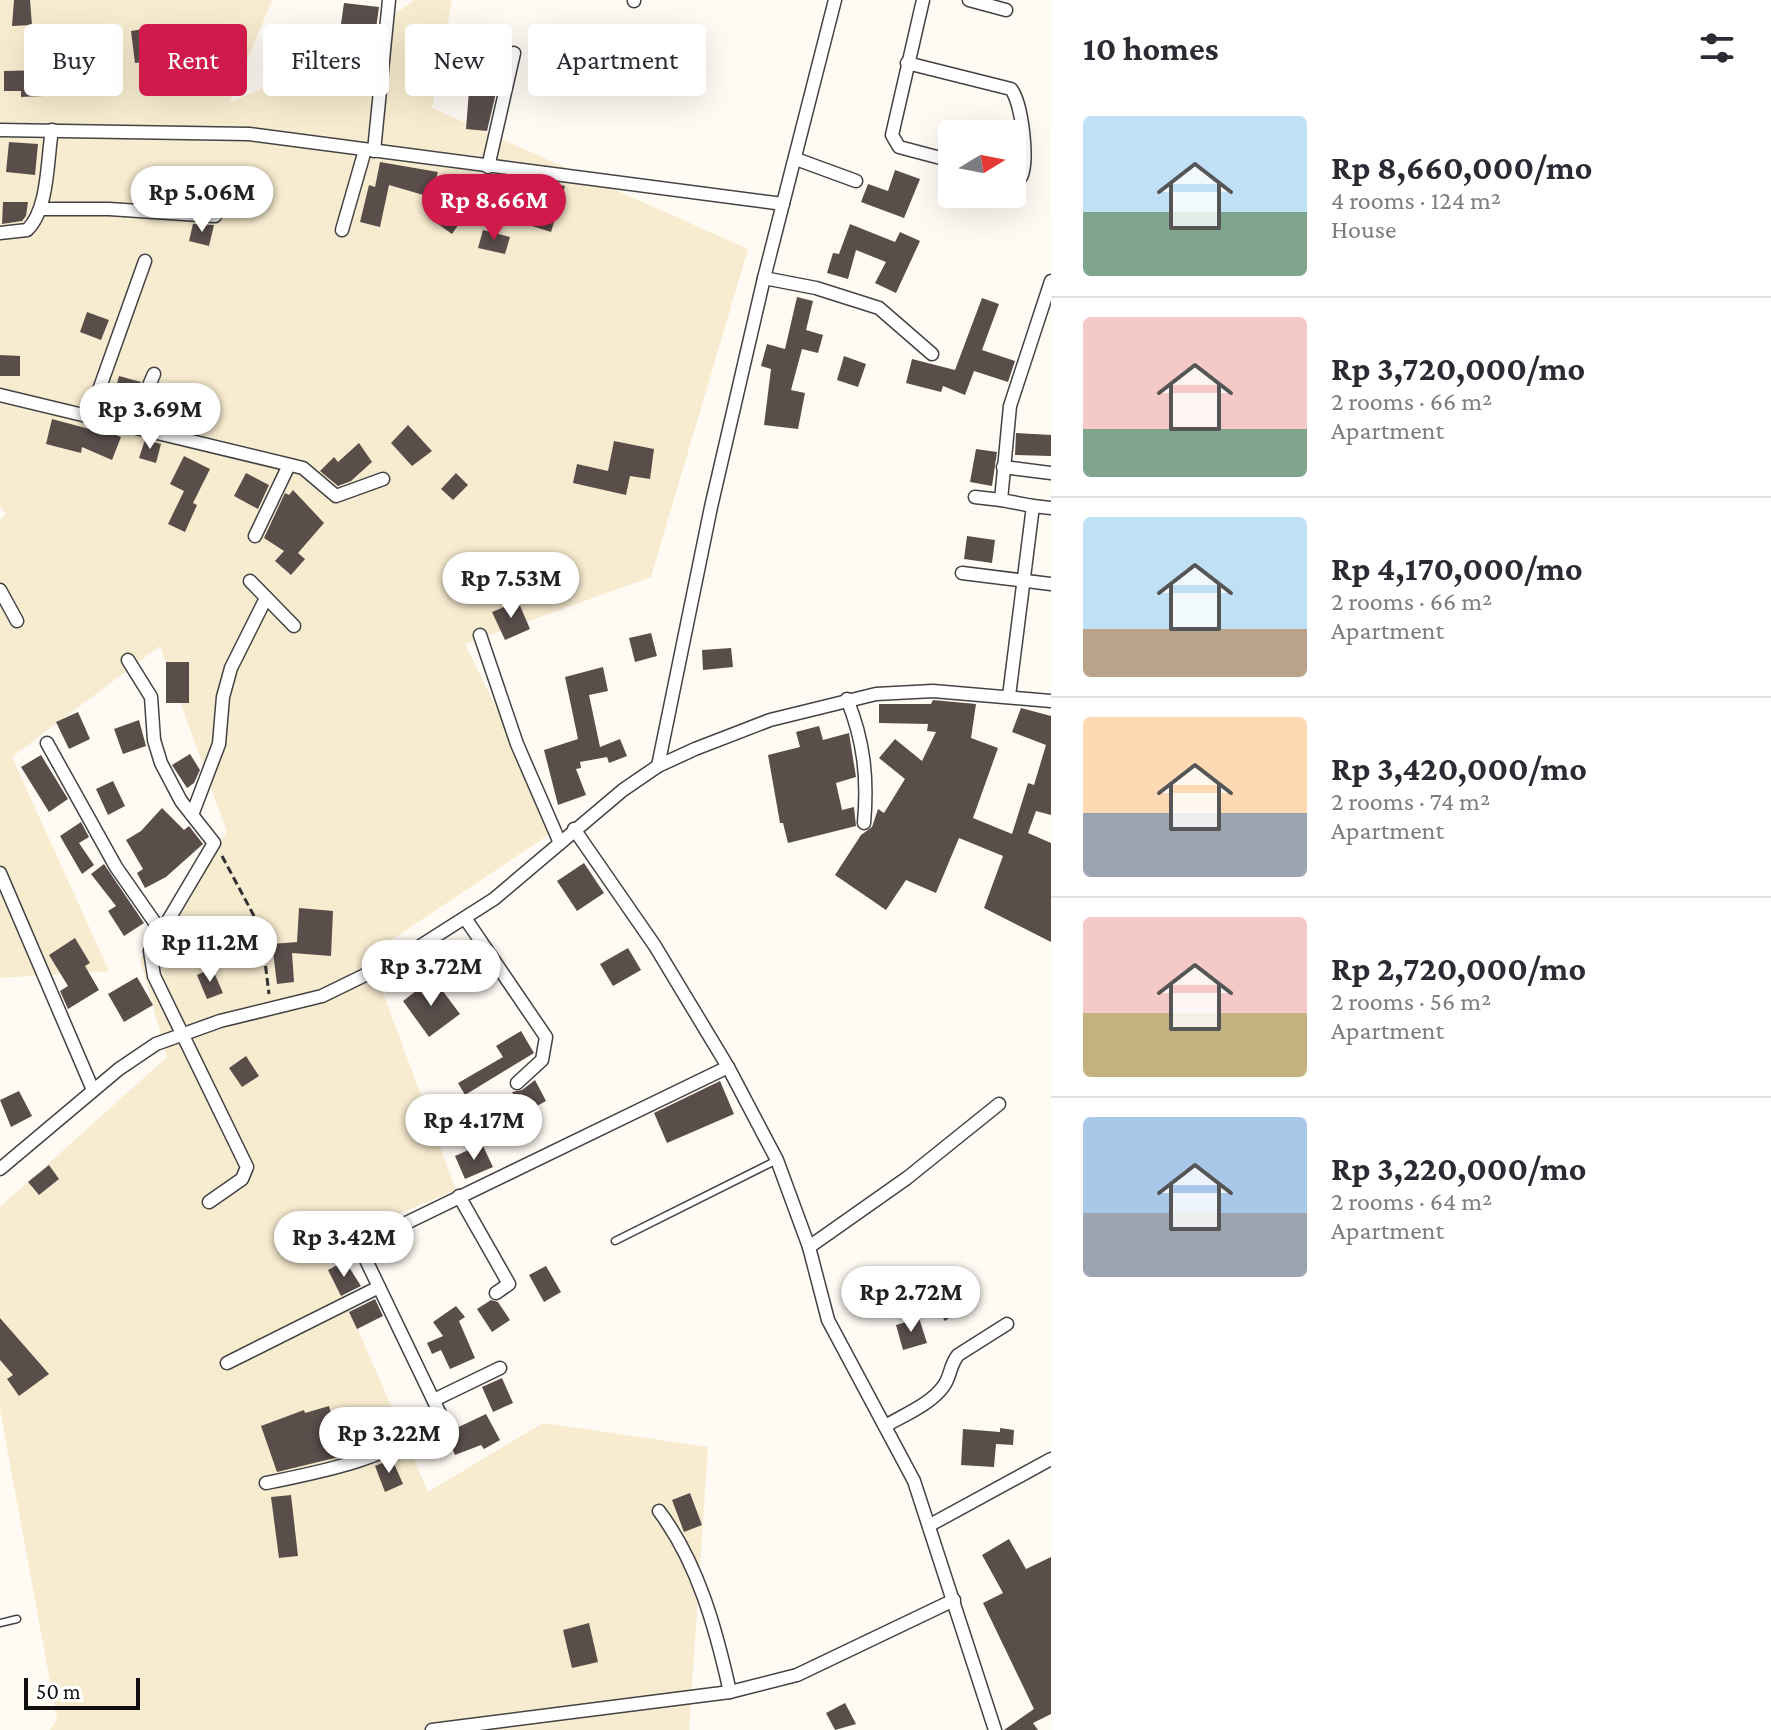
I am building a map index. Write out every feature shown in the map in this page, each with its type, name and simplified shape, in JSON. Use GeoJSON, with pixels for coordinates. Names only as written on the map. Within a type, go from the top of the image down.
{"type":"FeatureCollection","features":[{"type":"Feature","properties":{"kind":"street"},"geometry":{"type":"LineString","coordinates":[[342,230],[370,150],[389,0]]}},
{"type":"Feature","properties":{"kind":"street"},"geometry":{"type":"LineString","coordinates":[[658,766],[711,507],[764,278],[835,0]]}},
{"type":"Feature","properties":{"kind":"street"},"geometry":{"type":"LineString","coordinates":[[923,0],[891,129],[899,147],[938,157]]}},
{"type":"Feature","properties":{"kind":"street"},"geometry":{"type":"LineString","coordinates":[[971,0],[1006,10]]}},
{"type":"Feature","properties":{"kind":"street"},"geometry":{"type":"LineString","coordinates":[[488,167],[514,53]]}},
{"type":"Feature","properties":{"kind":"street"},"geometry":{"type":"LineString","coordinates":[[907,63],[1011,89],[1020,120]]}},
{"type":"Feature","properties":{"kind":"street"},"geometry":{"type":"LineString","coordinates":[[0,130],[249,134],[783,204]]}},
{"type":"Feature","properties":{"kind":"street"},"geometry":{"type":"LineString","coordinates":[[0,233],[27,230],[40,209],[52,130]]}},
{"type":"Feature","properties":{"kind":"street"},"geometry":{"type":"LineString","coordinates":[[796,159],[856,181]]}},
{"type":"Feature","properties":{"kind":"street"},"geometry":{"type":"LineString","coordinates":[[40,209],[109,209],[215,216]]}},
{"type":"Feature","properties":{"kind":"street"},"geometry":{"type":"LineString","coordinates":[[89,418],[145,261]]}},
{"type":"Feature","properties":{"kind":"street"},"geometry":{"type":"LineString","coordinates":[[764,278],[816,288],[879,308],[932,354]]}},
{"type":"Feature","properties":{"kind":"street"},"geometry":{"type":"LineString","coordinates":[[1001,500],[1010,406],[1051,281]]}},
{"type":"Feature","properties":{"kind":"street"},"geometry":{"type":"LineString","coordinates":[[131,427],[154,374]]}},
{"type":"Feature","properties":{"kind":"street"},"geometry":{"type":"LineString","coordinates":[[0,395],[308,470],[336,496],[383,479]]}},
{"type":"Feature","properties":{"kind":"street"},"geometry":{"type":"LineString","coordinates":[[255,536],[289,465]]}},
{"type":"Feature","properties":{"kind":"street"},"geometry":{"type":"LineString","coordinates":[[1003,467],[1051,473]]}},
{"type":"Feature","properties":{"kind":"street"},"geometry":{"type":"LineString","coordinates":[[975,497],[1051,508]]}},
{"type":"Feature","properties":{"kind":"street"},"geometry":{"type":"LineString","coordinates":[[1009,696],[1033,506]]}},
{"type":"Feature","properties":{"kind":"street"},"geometry":{"type":"LineString","coordinates":[[962,573],[1051,584]]}},
{"type":"Feature","properties":{"kind":"street"},"geometry":{"type":"LineString","coordinates":[[250,581],[294,626]]}},
{"type":"Feature","properties":{"kind":"street"},"geometry":{"type":"LineString","coordinates":[[0,590],[17,621]]}},
{"type":"Feature","properties":{"kind":"street"},"geometry":{"type":"LineString","coordinates":[[192,815],[219,744],[223,697],[231,668],[266,598]]}},
{"type":"Feature","properties":{"kind":"street"},"geometry":{"type":"LineString","coordinates":[[480,635],[517,744],[560,843]]}},
{"type":"Feature","properties":{"kind":"street"},"geometry":{"type":"LineString","coordinates":[[128,660],[151,697],[154,740],[161,763],[192,815],[214,843],[150,951],[150,964],[247,1167],[242,1179],[209,1202]]}},
{"type":"Feature","properties":{"kind":"street"},"geometry":{"type":"LineString","coordinates":[[0,1169],[143,1052],[184,1033],[322,996],[353,984],[465,918],[574,829],[658,766],[734,733],[847,699],[903,691],[1051,701]]}},
{"type":"Feature","properties":{"kind":"street"},"geometry":{"type":"LineString","coordinates":[[847,699],[863,748],[867,786],[864,823]]}},
{"type":"Feature","properties":{"kind":"street"},"geometry":{"type":"LineString","coordinates":[[47,743],[116,867],[160,930]]}},
{"type":"Feature","properties":{"kind":"street"},"geometry":{"type":"LineString","coordinates":[[574,829],[655,946],[728,1067],[777,1160],[809,1247],[828,1320],[887,1425],[914,1481],[995,1730]]}},
{"type":"Feature","properties":{"kind":"street"},"geometry":{"type":"LineString","coordinates":[[0,873],[93,1090]]}},
{"type":"Feature","properties":{"kind":"street"},"geometry":{"type":"LineString","coordinates":[[465,918],[546,1037],[542,1060],[517,1083]]}},
{"type":"Feature","properties":{"kind":"street"},"geometry":{"type":"LineString","coordinates":[[266,1483],[338,1469],[396,1445],[442,1418],[436,1399],[366,1260],[367,1242],[728,1067]]}},
{"type":"Feature","properties":{"kind":"street"},"geometry":{"type":"LineString","coordinates":[[809,1247],[907,1178],[999,1104]]}},
{"type":"Feature","properties":{"kind":"street"},"geometry":{"type":"LineString","coordinates":[[459,1196],[509,1284],[496,1293]]}},
{"type":"Feature","properties":{"kind":"street"},"geometry":{"type":"LineString","coordinates":[[227,1363],[379,1287]]}},
{"type":"Feature","properties":{"kind":"street"},"geometry":{"type":"LineString","coordinates":[[887,1425],[926,1402],[945,1385],[951,1362],[958,1355],[1007,1324]]}},
{"type":"Feature","properties":{"kind":"street"},"geometry":{"type":"LineString","coordinates":[[436,1399],[500,1368]]}},
{"type":"Feature","properties":{"kind":"street"},"geometry":{"type":"LineString","coordinates":[[930,1525],[1051,1459]]}},
{"type":"Feature","properties":{"kind":"street"},"geometry":{"type":"LineString","coordinates":[[659,1511],[687,1556],[704,1599],[730,1692]]}},
{"type":"Feature","properties":{"kind":"street"},"geometry":{"type":"LineString","coordinates":[[432,1730],[730,1692],[797,1675],[954,1600]]}},
{"type":"Feature","properties":{"kind":"lane"},"geometry":{"type":"LineString","coordinates":[[615,1241],[777,1160]]}},
{"type":"Feature","properties":{"kind":"lane"},"geometry":{"type":"LineString","coordinates":[[0,1623],[17,1619]]}},
{"type":"Feature","properties":{"kind":"path"},"geometry":{"type":"LineString","coordinates":[[214,843],[249,901],[261,929],[271,1010]]}},
{"type":"Feature","properties":{"kind":"shaded area"},"geometry":{"type":"Polygon","coordinates":[[[0,0],[272,0],[247,61],[247,24],[139,24],[139,96],[232,96],[230,102],[263,88],[263,96],[389,96],[389,24],[381,24],[414,0],[452,0],[448,24],[405,24],[405,96],[434,96],[432,108],[748,249],[651,577],[465,644],[556,830],[369,955],[456,1190],[322,1246],[428,1492],[543,1423],[708,1447],[689,1730],[50,1730],[57,1719],[0,1410],[0,1207],[167,1057],[140,959],[227,832],[160,646],[12,757],[109,971],[0,978],[0,519],[6,514],[0,506],[0,0]]]}},
{"type":"Feature","properties":{"kind":"building"},"geometry":{"type":"Polygon","coordinates":[[[14,0],[30,0],[32,24],[12,26],[14,0]]]}},
{"type":"Feature","properties":{"kind":"building"},"geometry":{"type":"Polygon","coordinates":[[[344,3],[379,7],[377,24],[341,24],[344,3]]]}},
{"type":"Feature","properties":{"kind":"building"},"geometry":{"type":"Polygon","coordinates":[[[139,30],[139,63],[135,63],[131,31],[139,30]]]}},
{"type":"Feature","properties":{"kind":"building"},"geometry":{"type":"Polygon","coordinates":[[[24,70],[24,96],[44,96],[21,97],[21,91],[4,91],[4,71],[24,70]]]}},
{"type":"Feature","properties":{"kind":"building"},"geometry":{"type":"Polygon","coordinates":[[[469,96],[495,96],[487,131],[466,129],[469,96]]]}},
{"type":"Feature","properties":{"kind":"building"},"geometry":{"type":"Polygon","coordinates":[[[9,142],[38,144],[35,175],[6,172],[9,142]]]}},
{"type":"Feature","properties":{"kind":"building"},"geometry":{"type":"Polygon","coordinates":[[[380,162],[438,172],[435,182],[470,208],[452,234],[431,219],[444,201],[389,185],[380,227],[360,222],[369,185],[375,187],[380,162]]]}},
{"type":"Feature","properties":{"kind":"building"},"geometry":{"type":"Polygon","coordinates":[[[895,170],[920,179],[904,218],[861,202],[868,184],[888,191],[895,170]]]}},
{"type":"Feature","properties":{"kind":"building"},"geometry":{"type":"Polygon","coordinates":[[[505,179],[541,194],[544,182],[565,186],[551,232],[532,226],[534,219],[495,203],[505,179]]]}},
{"type":"Feature","properties":{"kind":"building"},"geometry":{"type":"Polygon","coordinates":[[[3,202],[28,202],[26,216],[22,221],[2,224],[3,202]]]}},
{"type":"Feature","properties":{"kind":"building"},"geometry":{"type":"Polygon","coordinates":[[[193,224],[214,225],[209,246],[189,241],[193,224]]]}},
{"type":"Feature","properties":{"kind":"building"},"geometry":{"type":"Polygon","coordinates":[[[850,224],[895,242],[900,232],[920,241],[896,293],[875,283],[886,262],[856,250],[848,279],[827,273],[833,253],[839,254],[850,224]]]}},
{"type":"Feature","properties":{"kind":"building"},"geometry":{"type":"Polygon","coordinates":[[[483,230],[510,237],[505,254],[478,248],[483,230]]]}},
{"type":"Feature","properties":{"kind":"building"},"geometry":{"type":"Polygon","coordinates":[[[797,297],[813,301],[806,330],[823,335],[818,353],[802,349],[791,390],[805,393],[798,429],[764,425],[771,369],[761,366],[767,344],[785,349],[797,297]]]}},
{"type":"Feature","properties":{"kind":"building"},"geometry":{"type":"Polygon","coordinates":[[[982,298],[999,304],[982,350],[1015,361],[1008,382],[974,371],[965,395],[943,386],[941,392],[906,383],[912,359],[955,370],[982,298]]]}},
{"type":"Feature","properties":{"kind":"building"},"geometry":{"type":"Polygon","coordinates":[[[87,312],[109,320],[101,340],[80,332],[87,312]]]}},
{"type":"Feature","properties":{"kind":"building"},"geometry":{"type":"Polygon","coordinates":[[[0,355],[20,356],[20,376],[0,376],[0,355]]]}},
{"type":"Feature","properties":{"kind":"building"},"geometry":{"type":"Polygon","coordinates":[[[844,356],[866,364],[858,387],[837,380],[844,356]]]}},
{"type":"Feature","properties":{"kind":"building"},"geometry":{"type":"Polygon","coordinates":[[[119,376],[141,382],[131,404],[113,399],[119,376]]]}},
{"type":"Feature","properties":{"kind":"building"},"geometry":{"type":"Polygon","coordinates":[[[160,387],[178,391],[171,423],[151,419],[160,387]]]}},
{"type":"Feature","properties":{"kind":"building"},"geometry":{"type":"Polygon","coordinates":[[[52,419],[93,430],[94,427],[102,429],[121,437],[112,460],[82,447],[81,453],[46,444],[52,419]]]}},
{"type":"Feature","properties":{"kind":"building"},"geometry":{"type":"Polygon","coordinates":[[[408,425],[432,451],[412,466],[391,443],[408,425]]]}},
{"type":"Feature","properties":{"kind":"building"},"geometry":{"type":"Polygon","coordinates":[[[1016,433],[1051,435],[1051,456],[1015,455],[1016,433]]]}},
{"type":"Feature","properties":{"kind":"building"},"geometry":{"type":"Polygon","coordinates":[[[145,440],[161,444],[156,463],[139,458],[145,440]]]}},
{"type":"Feature","properties":{"kind":"building"},"geometry":{"type":"Polygon","coordinates":[[[614,441],[654,449],[650,479],[630,476],[626,495],[573,483],[577,464],[608,471],[614,441]]]}},
{"type":"Feature","properties":{"kind":"building"},"geometry":{"type":"Polygon","coordinates":[[[359,443],[372,462],[351,481],[338,486],[320,471],[334,457],[338,462],[359,443]]]}},
{"type":"Feature","properties":{"kind":"building"},"geometry":{"type":"Polygon","coordinates":[[[976,449],[997,452],[992,486],[970,482],[976,449]]]}},
{"type":"Feature","properties":{"kind":"building"},"geometry":{"type":"Polygon","coordinates":[[[184,456],[210,469],[193,503],[197,505],[185,532],[168,524],[184,491],[170,484],[184,456]]]}},
{"type":"Feature","properties":{"kind":"building"},"geometry":{"type":"Polygon","coordinates":[[[246,473],[269,485],[258,509],[234,496],[246,473]]]}},
{"type":"Feature","properties":{"kind":"building"},"geometry":{"type":"Polygon","coordinates":[[[456,473],[468,485],[453,500],[441,489],[456,473]]]}},
{"type":"Feature","properties":{"kind":"building"},"geometry":{"type":"Polygon","coordinates":[[[293,490],[324,523],[298,553],[305,559],[291,575],[275,561],[284,551],[264,538],[285,493],[289,495],[293,490]]]}},
{"type":"Feature","properties":{"kind":"building"},"geometry":{"type":"Polygon","coordinates":[[[967,536],[995,540],[992,563],[964,559],[967,536]]]}},
{"type":"Feature","properties":{"kind":"building"},"geometry":{"type":"Polygon","coordinates":[[[518,601],[530,629],[505,640],[492,612],[518,601]]]}},
{"type":"Feature","properties":{"kind":"building"},"geometry":{"type":"Polygon","coordinates":[[[651,633],[657,656],[635,662],[629,638],[651,633]]]}},
{"type":"Feature","properties":{"kind":"building"},"geometry":{"type":"Polygon","coordinates":[[[731,648],[733,667],[703,670],[702,650],[731,648]]]}},
{"type":"Feature","properties":{"kind":"building"},"geometry":{"type":"Polygon","coordinates":[[[166,662],[189,662],[189,703],[166,703],[166,662]]]}},
{"type":"Feature","properties":{"kind":"building"},"geometry":{"type":"Polygon","coordinates":[[[603,667],[608,691],[589,695],[600,747],[620,739],[627,756],[609,763],[607,757],[580,762],[581,768],[576,769],[586,795],[558,805],[544,750],[578,739],[565,677],[603,667]]]}},
{"type":"Feature","properties":{"kind":"building"},"geometry":{"type":"Polygon","coordinates":[[[933,700],[976,704],[971,738],[998,748],[973,818],[1012,834],[1028,783],[1034,785],[1046,745],[1012,732],[1021,708],[1051,716],[1051,815],[1036,811],[1028,833],[1051,843],[1051,942],[984,908],[1003,856],[959,838],[936,893],[906,880],[886,910],[835,875],[861,835],[872,827],[878,809],[884,813],[905,779],[879,758],[895,739],[922,761],[936,732],[927,731],[928,724],[879,723],[879,704],[931,704],[933,700]]]}},
{"type":"Feature","properties":{"kind":"building"},"geometry":{"type":"Polygon","coordinates":[[[78,712],[90,739],[69,749],[56,722],[78,712]]]}},
{"type":"Feature","properties":{"kind":"building"},"geometry":{"type":"Polygon","coordinates":[[[139,720],[146,746],[123,754],[114,729],[139,720]]]}},
{"type":"Feature","properties":{"kind":"building"},"geometry":{"type":"Polygon","coordinates":[[[819,726],[823,740],[849,733],[856,777],[836,783],[842,810],[854,807],[856,826],[788,843],[783,823],[780,823],[768,755],[800,747],[796,732],[819,726]]]}},
{"type":"Feature","properties":{"kind":"building"},"geometry":{"type":"Polygon","coordinates":[[[190,754],[200,770],[194,783],[187,788],[172,765],[190,754]]]}},
{"type":"Feature","properties":{"kind":"building"},"geometry":{"type":"Polygon","coordinates":[[[41,755],[68,799],[49,812],[21,767],[41,755]]]}},
{"type":"Feature","properties":{"kind":"building"},"geometry":{"type":"Polygon","coordinates":[[[113,781],[125,806],[108,815],[96,789],[113,781]]]}},
{"type":"Feature","properties":{"kind":"building"},"geometry":{"type":"Polygon","coordinates":[[[162,808],[184,830],[189,826],[203,844],[166,877],[145,888],[137,873],[143,869],[126,840],[141,831],[162,808]]]}},
{"type":"Feature","properties":{"kind":"building"},"geometry":{"type":"Polygon","coordinates":[[[81,822],[89,837],[79,843],[94,865],[82,874],[60,836],[81,822]]]}},
{"type":"Feature","properties":{"kind":"building"},"geometry":{"type":"Polygon","coordinates":[[[584,863],[604,893],[577,911],[557,881],[584,863]]]}},
{"type":"Feature","properties":{"kind":"building"},"geometry":{"type":"Polygon","coordinates":[[[104,864],[144,923],[124,936],[108,911],[116,906],[91,874],[104,864]]]}},
{"type":"Feature","properties":{"kind":"building"},"geometry":{"type":"Polygon","coordinates":[[[299,908],[333,911],[331,956],[292,953],[294,982],[277,984],[272,944],[297,942],[299,908]]]}},
{"type":"Feature","properties":{"kind":"building"},"geometry":{"type":"Polygon","coordinates":[[[75,938],[90,963],[85,966],[99,990],[68,1009],[60,991],[68,986],[49,955],[75,938]]]}},
{"type":"Feature","properties":{"kind":"building"},"geometry":{"type":"Polygon","coordinates":[[[628,948],[641,970],[613,986],[600,964],[628,948]]]}},
{"type":"Feature","properties":{"kind":"building"},"geometry":{"type":"Polygon","coordinates":[[[212,968],[223,993],[207,999],[197,975],[212,968]]]}},
{"type":"Feature","properties":{"kind":"building"},"geometry":{"type":"Polygon","coordinates":[[[137,977],[153,1005],[124,1022],[108,994],[137,977]]]}},
{"type":"Feature","properties":{"kind":"building"},"geometry":{"type":"Polygon","coordinates":[[[433,978],[460,1014],[429,1037],[403,1001],[433,978]]]}},
{"type":"Feature","properties":{"kind":"building"},"geometry":{"type":"Polygon","coordinates":[[[521,1031],[534,1053],[465,1095],[458,1083],[503,1057],[496,1046],[521,1031]]]}},
{"type":"Feature","properties":{"kind":"building"},"geometry":{"type":"Polygon","coordinates":[[[246,1056],[259,1076],[242,1087],[229,1068],[246,1056]]]}},
{"type":"Feature","properties":{"kind":"building"},"geometry":{"type":"Polygon","coordinates":[[[535,1080],[546,1101],[524,1113],[512,1092],[522,1090],[535,1080]]]}},
{"type":"Feature","properties":{"kind":"building"},"geometry":{"type":"Polygon","coordinates":[[[720,1081],[734,1114],[667,1143],[654,1113],[720,1081]]]}},
{"type":"Feature","properties":{"kind":"building"},"geometry":{"type":"Polygon","coordinates":[[[19,1091],[32,1116],[11,1127],[0,1100],[19,1091]]]}},
{"type":"Feature","properties":{"kind":"building"},"geometry":{"type":"Polygon","coordinates":[[[482,1144],[493,1167],[465,1179],[455,1156],[482,1144]]]}},
{"type":"Feature","properties":{"kind":"building"},"geometry":{"type":"Polygon","coordinates":[[[49,1165],[59,1179],[39,1195],[28,1182],[49,1165]]]}},
{"type":"Feature","properties":{"kind":"building"},"geometry":{"type":"Polygon","coordinates":[[[345,1261],[361,1286],[341,1296],[328,1270],[345,1261]]]}},
{"type":"Feature","properties":{"kind":"building"},"geometry":{"type":"Polygon","coordinates":[[[546,1266],[561,1292],[544,1302],[529,1275],[546,1266]]]}},
{"type":"Feature","properties":{"kind":"building"},"geometry":{"type":"Polygon","coordinates":[[[944,1290],[959,1311],[945,1321],[931,1300],[944,1290]]]}},
{"type":"Feature","properties":{"kind":"building"},"geometry":{"type":"Polygon","coordinates":[[[375,1299],[383,1316],[357,1329],[349,1312],[375,1299]]]}},
{"type":"Feature","properties":{"kind":"building"},"geometry":{"type":"Polygon","coordinates":[[[491,1300],[498,1302],[510,1320],[492,1332],[477,1309],[491,1300]]]}},
{"type":"Feature","properties":{"kind":"building"},"geometry":{"type":"Polygon","coordinates":[[[456,1306],[465,1317],[459,1321],[475,1358],[450,1369],[441,1350],[432,1354],[427,1343],[443,1336],[433,1322],[456,1306]]]}},
{"type":"Feature","properties":{"kind":"building"},"geometry":{"type":"Polygon","coordinates":[[[0,1318],[49,1374],[19,1396],[7,1379],[13,1375],[0,1360],[0,1318]]]}},
{"type":"Feature","properties":{"kind":"building"},"geometry":{"type":"Polygon","coordinates":[[[919,1318],[927,1343],[903,1350],[896,1325],[919,1318]]]}},
{"type":"Feature","properties":{"kind":"building"},"geometry":{"type":"Polygon","coordinates":[[[502,1378],[513,1403],[493,1412],[482,1387],[502,1378]]]}},
{"type":"Feature","properties":{"kind":"building"},"geometry":{"type":"Polygon","coordinates":[[[329,1406],[343,1456],[277,1472],[261,1426],[304,1410],[305,1413],[329,1406]]]}},
{"type":"Feature","properties":{"kind":"building"},"geometry":{"type":"Polygon","coordinates":[[[486,1414],[500,1440],[484,1449],[481,1445],[455,1455],[446,1433],[486,1414]]]}},
{"type":"Feature","properties":{"kind":"building"},"geometry":{"type":"Polygon","coordinates":[[[1000,1428],[1014,1430],[1013,1445],[996,1444],[994,1467],[961,1465],[963,1429],[1000,1432],[1000,1428]]]}},
{"type":"Feature","properties":{"kind":"building"},"geometry":{"type":"Polygon","coordinates":[[[392,1459],[403,1484],[385,1492],[375,1466],[392,1459]]]}},
{"type":"Feature","properties":{"kind":"building"},"geometry":{"type":"Polygon","coordinates":[[[690,1493],[702,1525],[684,1532],[672,1500],[690,1493]]]}},
{"type":"Feature","properties":{"kind":"building"},"geometry":{"type":"Polygon","coordinates":[[[291,1495],[298,1556],[279,1558],[271,1497],[291,1495]]]}},
{"type":"Feature","properties":{"kind":"building"},"geometry":{"type":"Polygon","coordinates":[[[1009,1539],[1026,1569],[1051,1557],[1051,1714],[1033,1723],[1038,1730],[1004,1730],[1034,1709],[983,1603],[1003,1593],[982,1555],[1009,1539]]]}},
{"type":"Feature","properties":{"kind":"building"},"geometry":{"type":"Polygon","coordinates":[[[589,1623],[598,1662],[572,1668],[563,1630],[589,1623]]]}},
{"type":"Feature","properties":{"kind":"building"},"geometry":{"type":"Polygon","coordinates":[[[845,1703],[856,1724],[835,1730],[826,1713],[845,1703]]]}}]}
